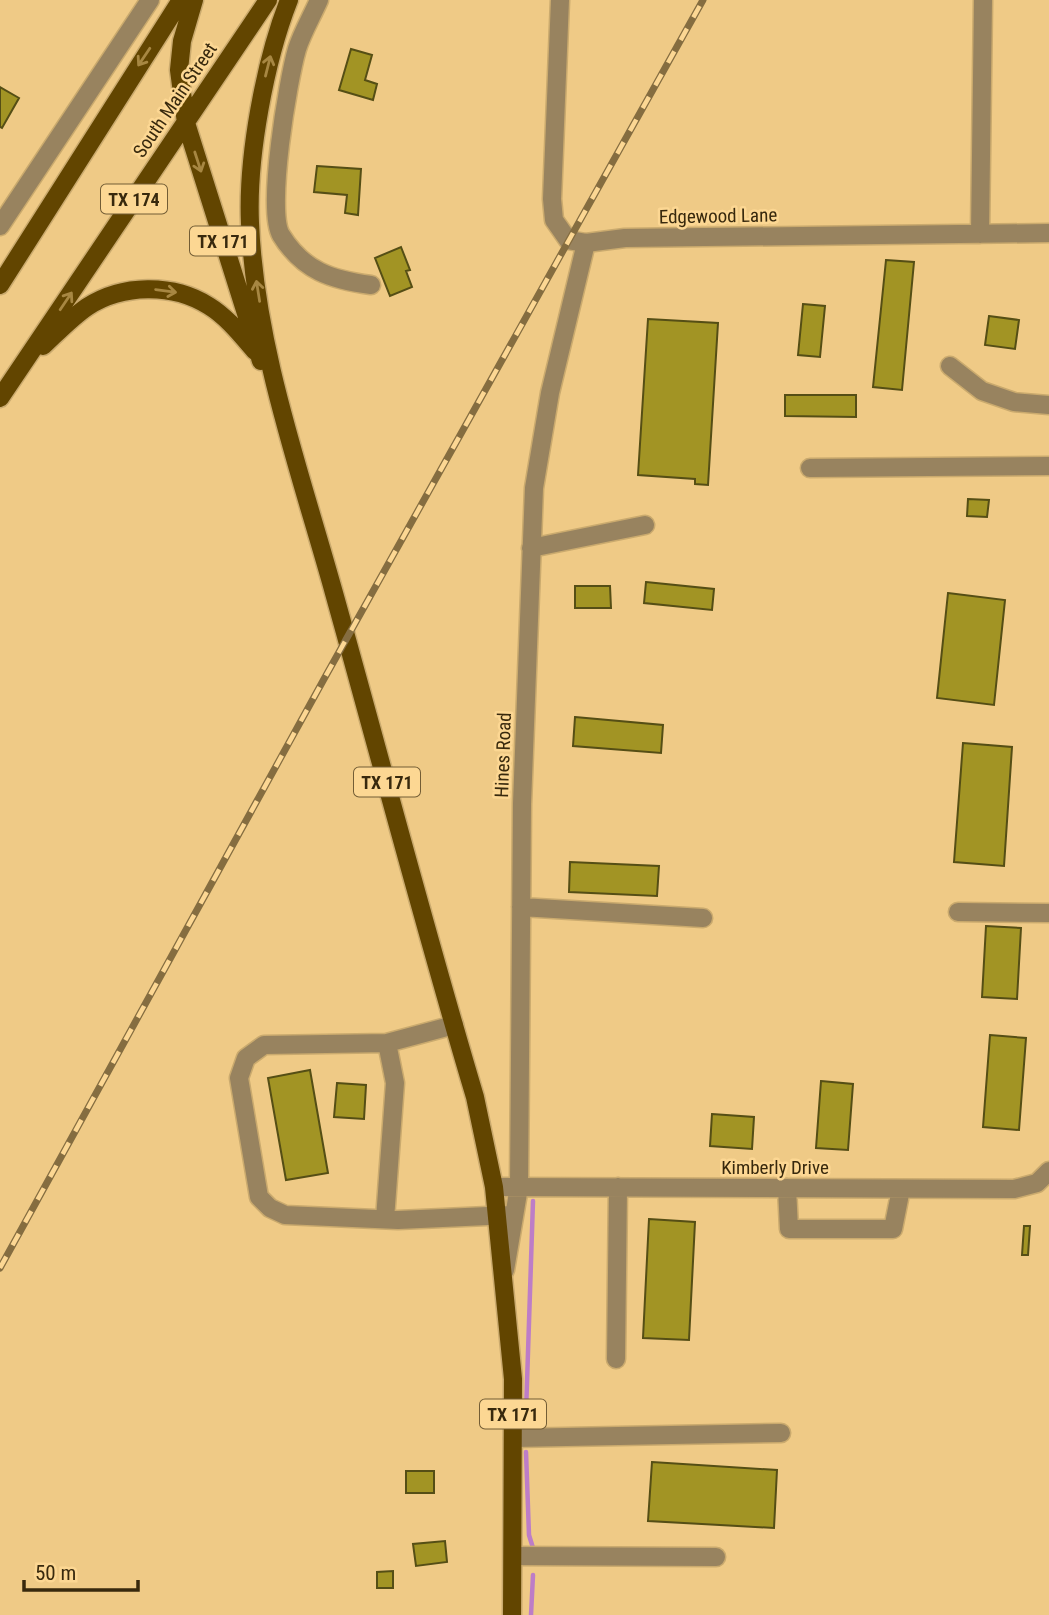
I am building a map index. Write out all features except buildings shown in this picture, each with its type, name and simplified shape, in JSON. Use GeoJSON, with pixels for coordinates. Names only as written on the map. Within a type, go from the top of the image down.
{"type":"FeatureCollection","features":[{"type":"Feature","properties":{"kind":"main road"},"geometry":{"type":"LineString","coordinates":[[0,285],[181,0]]}},
{"type":"Feature","properties":{"kind":"main road","name":"TX 171"},"geometry":{"type":"LineString","coordinates":[[194,0],[182,41],[179,70],[186,123],[280,430],[299,478]]}},
{"type":"Feature","properties":{"kind":"main road","name":"South Main Street"},"geometry":{"type":"LineString","coordinates":[[0,398],[268,0]]}},
{"type":"Feature","properties":{"kind":"main road","name":"TX 171"},"geometry":{"type":"LineString","coordinates":[[289,0],[265,76],[249,221],[261,314],[299,478],[475,1097],[494,1187],[505,1214],[504,1273],[513,1380],[512,1615]]}},
{"type":"Feature","properties":{"kind":"main road"},"geometry":{"type":"LineString","coordinates":[[24,362],[86,308],[111,295],[162,289],[192,296],[224,317],[259,356]]}},
{"type":"Feature","properties":{"kind":"street"},"geometry":{"type":"LineString","coordinates":[[0,226],[150,0]]}},
{"type":"Feature","properties":{"kind":"street"},"geometry":{"type":"LineString","coordinates":[[319,0],[297,49],[283,129],[275,208],[279,233],[302,260],[335,281],[371,285]]}},
{"type":"Feature","properties":{"kind":"street"},"geometry":{"type":"LineString","coordinates":[[560,0],[552,199],[554,220],[568,240],[586,243]]}},
{"type":"Feature","properties":{"kind":"street"},"geometry":{"type":"LineString","coordinates":[[980,234],[983,0]]}},
{"type":"Feature","properties":{"kind":"street","name":"Edgewood Lane"},"geometry":{"type":"LineString","coordinates":[[586,243],[625,238],[1049,233]]}},
{"type":"Feature","properties":{"kind":"street","name":"Hines Road"},"geometry":{"type":"LineString","coordinates":[[505,1214],[519,1187],[521,907],[534,488],[542,432],[586,243]]}},
{"type":"Feature","properties":{"kind":"street"},"geometry":{"type":"LineString","coordinates":[[950,366],[982,391],[1014,402],[1049,405]]}},
{"type":"Feature","properties":{"kind":"street"},"geometry":{"type":"LineString","coordinates":[[810,468],[1049,466]]}},
{"type":"Feature","properties":{"kind":"street"},"geometry":{"type":"LineString","coordinates":[[531,548],[645,525]]}},
{"type":"Feature","properties":{"kind":"street"},"geometry":{"type":"LineString","coordinates":[[521,907],[703,918]]}},
{"type":"Feature","properties":{"kind":"street"},"geometry":{"type":"LineString","coordinates":[[958,912],[1049,913]]}},
{"type":"Feature","properties":{"kind":"street"},"geometry":{"type":"LineString","coordinates":[[454,1025],[387,1043],[264,1045],[246,1058],[239,1078],[259,1197],[270,1208],[285,1215],[385,1219],[505,1214]]}},
{"type":"Feature","properties":{"kind":"street"},"geometry":{"type":"LineString","coordinates":[[385,1219],[395,1083],[387,1043]]}},
{"type":"Feature","properties":{"kind":"street","name":"Kimberly Drive"},"geometry":{"type":"LineString","coordinates":[[494,1187],[1014,1189],[1037,1183],[1048,1175]]}},
{"type":"Feature","properties":{"kind":"street"},"geometry":{"type":"LineString","coordinates":[[616,1359],[618,1187]]}},
{"type":"Feature","properties":{"kind":"street"},"geometry":{"type":"LineString","coordinates":[[787,1188],[789,1228],[802,1229],[893,1229],[901,1189]]}},
{"type":"Feature","properties":{"kind":"street"},"geometry":{"type":"LineString","coordinates":[[513,1438],[780,1433]]}},
{"type":"Feature","properties":{"kind":"street"},"geometry":{"type":"LineString","coordinates":[[513,1556],[716,1557]]}},
{"type":"Feature","properties":{"kind":"waterway"},"geometry":{"type":"LineString","coordinates":[[526,1413],[533,1201]]}},
{"type":"Feature","properties":{"kind":"waterway"},"geometry":{"type":"LineString","coordinates":[[526,1452],[529,1535],[533,1548]]}},
{"type":"Feature","properties":{"kind":"waterway"},"geometry":{"type":"LineString","coordinates":[[531,1615],[533,1575]]}},
{"type":"Feature","properties":{"kind":"railway"},"geometry":{"type":"LineString","coordinates":[[0,1268],[324,679],[703,0]]}}]}
